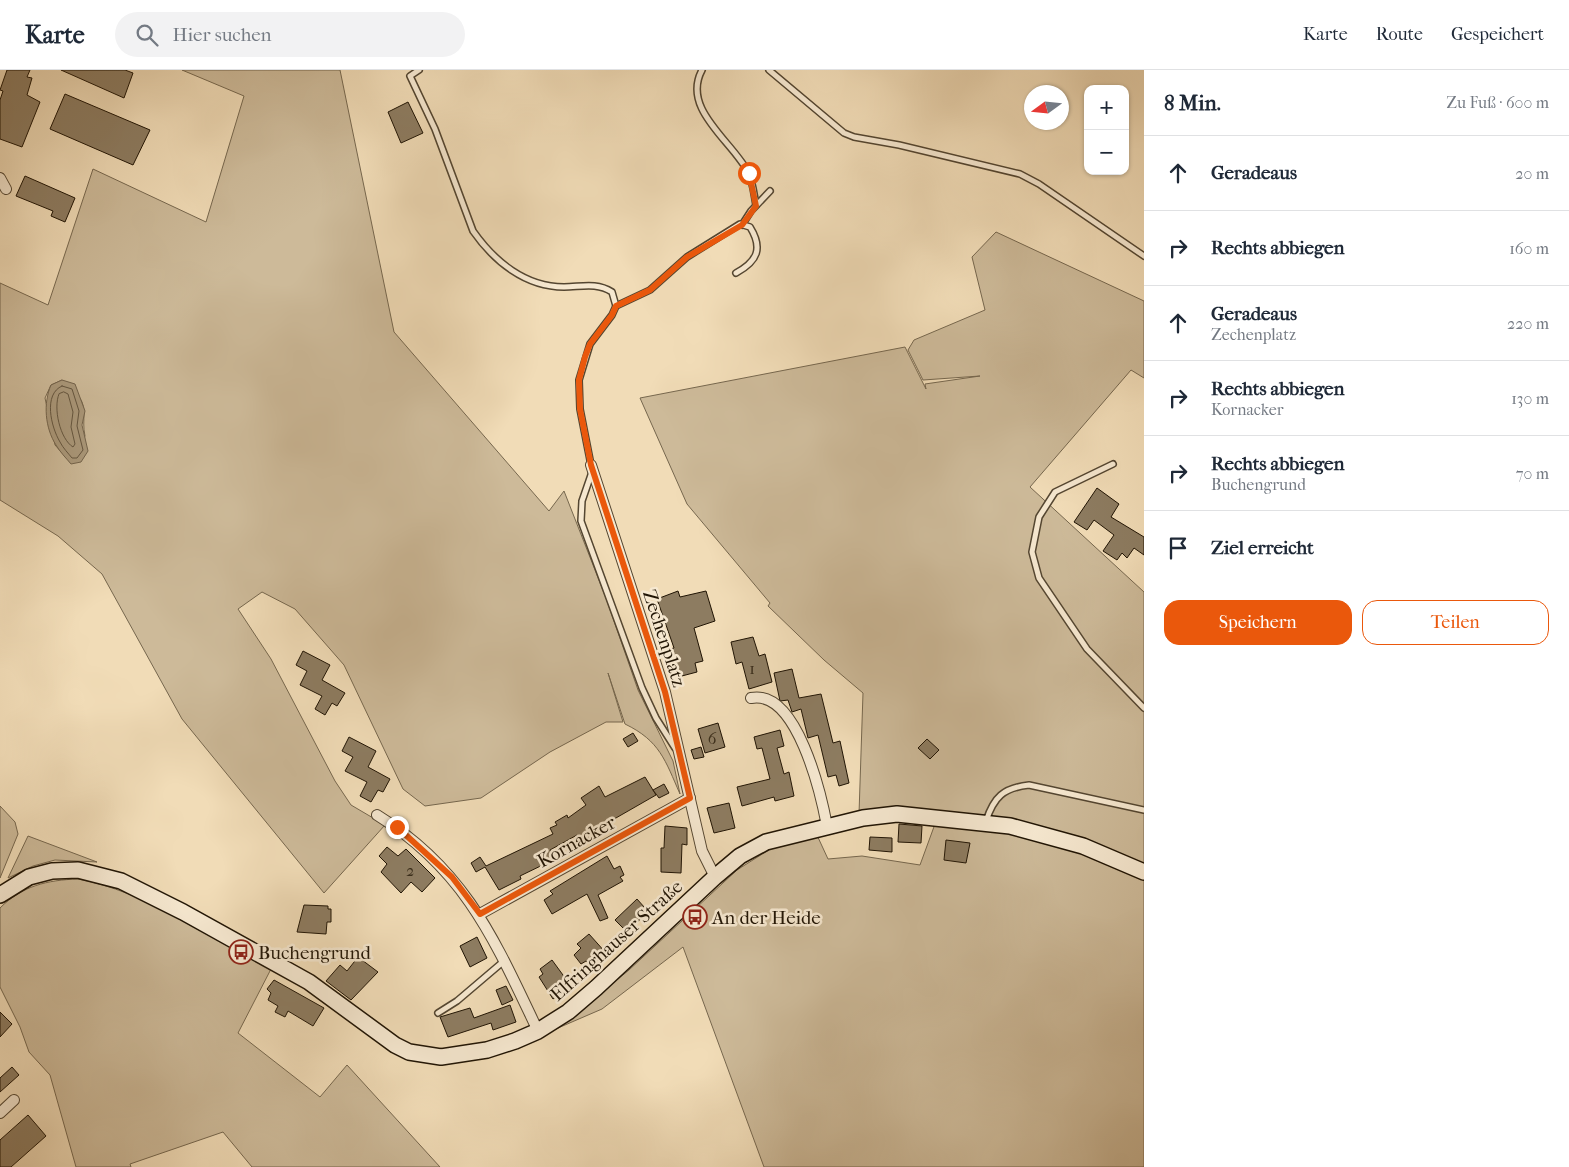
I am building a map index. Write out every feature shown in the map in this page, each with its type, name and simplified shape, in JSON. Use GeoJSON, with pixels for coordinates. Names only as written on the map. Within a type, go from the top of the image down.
{"type":"FeatureCollection","features":[{"type":"Feature","properties":{"kind":"main road","name":"Elfringhauser Straße"},"geometry":{"type":"LineString","coordinates":[[0,895],[29,877],[52,871],[78,870],[121,881],[183,912],[309,982],[395,1045],[409,1052],[427,1056],[455,1056],[516,1042],[568,1012],[715,877],[740,856],[766,842],[827,826],[889,814],[1010,826],[1083,846],[1144,872]]}},
{"type":"Feature","properties":{"kind":"street"},"geometry":{"type":"LineString","coordinates":[[0,178],[6,190]]}},
{"type":"Feature","properties":{"kind":"street","name":"Zechenplatz"},"geometry":{"type":"LineString","coordinates":[[592,467],[665,692],[702,851],[715,877]]}},
{"type":"Feature","properties":{"kind":"street"},"geometry":{"type":"LineString","coordinates":[[751,698],[761,696],[775,702],[785,712],[820,788],[827,826]]}},
{"type":"Feature","properties":{"kind":"street","name":"Kornacker"},"geometry":{"type":"LineString","coordinates":[[480,914],[690,798]]}},
{"type":"Feature","properties":{"kind":"street"},"geometry":{"type":"LineString","coordinates":[[377,815],[397,827],[452,877],[480,914],[505,961],[538,1031]]}},
{"type":"Feature","properties":{"kind":"street"},"geometry":{"type":"LineString","coordinates":[[0,1113],[14,1100]]}},
{"type":"Feature","properties":{"kind":"lane"},"geometry":{"type":"LineString","coordinates":[[419,70],[410,76],[435,129],[473,231],[482,244],[507,268],[532,281],[561,287],[602,286],[612,292],[616,306],[650,290],[687,257],[742,225],[770,191]]}},
{"type":"Feature","properties":{"kind":"lane"},"geometry":{"type":"LineString","coordinates":[[702,70],[697,79],[697,97],[715,129],[749,173],[756,206]]}},
{"type":"Feature","properties":{"kind":"lane"},"geometry":{"type":"LineString","coordinates":[[769,70],[849,135],[1020,174],[1039,184],[1144,256]]}},
{"type":"Feature","properties":{"kind":"lane"},"geometry":{"type":"LineString","coordinates":[[736,273],[752,262],[757,253],[758,240],[750,226],[742,225]]}},
{"type":"Feature","properties":{"kind":"lane","name":"Zechenplatz"},"geometry":{"type":"LineString","coordinates":[[592,467],[580,409],[579,380],[590,344],[612,315],[616,306]]}},
{"type":"Feature","properties":{"kind":"lane"},"geometry":{"type":"LineString","coordinates":[[1113,464],[1055,492],[1039,517],[1032,552],[1039,578],[1087,649],[1144,708]]}},
{"type":"Feature","properties":{"kind":"lane"},"geometry":{"type":"LineString","coordinates":[[592,467],[582,501],[581,520],[642,688],[656,718],[680,754]]}},
{"type":"Feature","properties":{"kind":"lane"},"geometry":{"type":"LineString","coordinates":[[985,823],[992,804],[998,798],[1014,787],[1029,785],[1144,810]]}},
{"type":"Feature","properties":{"kind":"lane"},"geometry":{"type":"LineString","coordinates":[[438,1013],[457,1001],[505,961]]}},
{"type":"Feature","properties":{"kind":"shaded area"},"geometry":{"type":"Polygon","coordinates":[[[182,70],[340,70],[394,332],[549,511],[564,491],[606,598],[638,690],[673,761],[680,794],[665,761],[654,745],[637,730],[625,724],[608,673],[623,722],[606,722],[550,752],[481,798],[425,806],[403,789],[344,665],[295,609],[262,592],[238,609],[271,659],[335,781],[351,805],[385,825],[324,893],[182,719],[102,574],[58,536],[0,500],[0,283],[48,305],[93,169],[206,222],[244,96],[182,70]],[[62,380],[51,385],[45,398],[55,445],[71,463],[85,436],[84,412],[80,398],[62,380]]]}},
{"type":"Feature","properties":{"kind":"shaded area"},"geometry":{"type":"Polygon","coordinates":[[[996,232],[1144,301],[1144,378],[1131,370],[1030,487],[1144,592],[1144,867],[1083,841],[859,814],[863,693],[824,660],[768,606],[770,603],[687,504],[640,398],[905,347],[926,389],[925,384],[980,376],[923,380],[908,350],[914,340],[985,310],[972,257],[996,232]]]}},
{"type":"Feature","properties":{"kind":"shaded area"},"geometry":{"type":"Polygon","coordinates":[[[0,806],[15,822],[18,834],[0,878],[0,806]]]}},
{"type":"Feature","properties":{"kind":"shaded area"},"geometry":{"type":"Polygon","coordinates":[[[935,824],[999,832],[1051,844],[1144,880],[1144,1167],[764,1167],[683,947],[602,1009],[558,1028],[629,970],[737,870],[775,846],[816,833],[828,859],[862,856],[920,865],[935,824]]]}},
{"type":"Feature","properties":{"kind":"shaded area"},"geometry":{"type":"Polygon","coordinates":[[[28,836],[97,862],[55,860],[33,866],[8,878],[28,836]]]}},
{"type":"Feature","properties":{"kind":"shaded area"},"geometry":{"type":"Polygon","coordinates":[[[78,879],[103,885],[153,904],[271,969],[238,1033],[320,1097],[347,1065],[440,1167],[252,1167],[223,1132],[130,1164],[131,1167],[76,1167],[50,1075],[29,1052],[20,1027],[0,987],[0,908],[8,900],[26,889],[45,883],[78,879]]]}},
{"type":"Feature","properties":{"kind":"water"},"geometry":{"type":"Polygon","coordinates":[[[62,380],[75,384],[85,411],[82,425],[88,451],[81,462],[71,464],[52,438],[46,415],[48,392],[51,385],[62,380]]]}},
{"type":"Feature","properties":{"kind":"building"},"geometry":{"type":"Polygon","coordinates":[[[7,70],[30,70],[27,77],[32,78],[27,95],[40,102],[22,147],[0,139],[0,100],[3,91],[0,90],[7,70]]]}},
{"type":"Feature","properties":{"kind":"building"},"geometry":{"type":"Polygon","coordinates":[[[61,70],[125,70],[133,73],[124,98],[61,70]]]}},
{"type":"Feature","properties":{"kind":"building"},"geometry":{"type":"Polygon","coordinates":[[[65,94],[150,130],[133,165],[50,129],[65,94]]]}},
{"type":"Feature","properties":{"kind":"building"},"geometry":{"type":"Polygon","coordinates":[[[408,102],[423,133],[401,143],[388,112],[408,102]]]}},
{"type":"Feature","properties":{"kind":"building"},"geometry":{"type":"Polygon","coordinates":[[[25,176],[75,198],[65,222],[51,216],[53,211],[16,196],[25,176]]]}},
{"type":"Feature","properties":{"kind":"building"},"geometry":{"type":"Polygon","coordinates":[[[1097,488],[1119,504],[1111,517],[1144,537],[1144,555],[1134,548],[1127,558],[1122,553],[1117,560],[1103,551],[1114,535],[1094,520],[1087,530],[1074,522],[1097,488]]]}},
{"type":"Feature","properties":{"kind":"building"},"geometry":{"type":"Polygon","coordinates":[[[678,591],[680,597],[706,591],[715,621],[694,628],[703,661],[695,663],[697,672],[678,677],[670,649],[674,648],[657,599],[678,591]]]}},
{"type":"Feature","properties":{"kind":"building"},"geometry":{"type":"Polygon","coordinates":[[[753,637],[759,656],[765,654],[772,682],[749,689],[742,662],[736,664],[731,642],[753,637]]]}},
{"type":"Feature","properties":{"kind":"building"},"geometry":{"type":"Polygon","coordinates":[[[303,651],[330,665],[322,680],[345,693],[337,706],[332,703],[325,715],[315,709],[322,696],[300,685],[307,671],[296,665],[303,651]]]}},
{"type":"Feature","properties":{"kind":"building"},"geometry":{"type":"Polygon","coordinates":[[[792,669],[799,698],[821,694],[833,743],[840,741],[849,783],[839,786],[836,775],[828,777],[818,735],[808,738],[801,709],[792,712],[788,700],[780,701],[774,673],[792,669]]]}},
{"type":"Feature","properties":{"kind":"building"},"geometry":{"type":"Polygon","coordinates":[[[718,723],[725,747],[705,753],[698,729],[718,723]]]}},
{"type":"Feature","properties":{"kind":"building"},"geometry":{"type":"Polygon","coordinates":[[[780,730],[784,746],[777,748],[784,774],[789,772],[794,796],[775,801],[774,797],[742,806],[737,787],[770,779],[762,748],[757,749],[754,737],[780,730]]]}},
{"type":"Feature","properties":{"kind":"building"},"geometry":{"type":"Polygon","coordinates":[[[633,733],[638,741],[628,747],[623,739],[633,733]]]}},
{"type":"Feature","properties":{"kind":"building"},"geometry":{"type":"Polygon","coordinates":[[[349,737],[376,751],[368,767],[390,779],[383,792],[378,790],[371,802],[360,796],[367,782],[345,771],[353,757],[342,751],[349,737]]]}},
{"type":"Feature","properties":{"kind":"building"},"geometry":{"type":"Polygon","coordinates":[[[927,739],[939,750],[930,759],[918,748],[927,739]]]}},
{"type":"Feature","properties":{"kind":"building"},"geometry":{"type":"Polygon","coordinates":[[[701,747],[704,757],[694,759],[691,750],[701,747]]]}},
{"type":"Feature","properties":{"kind":"building"},"geometry":{"type":"Polygon","coordinates":[[[645,777],[656,795],[595,830],[599,837],[583,846],[577,835],[550,850],[555,859],[520,876],[521,879],[499,890],[485,867],[476,872],[471,863],[480,857],[486,866],[553,834],[550,828],[557,825],[555,822],[567,815],[568,818],[586,805],[581,798],[599,786],[605,797],[645,777]]]}},
{"type":"Feature","properties":{"kind":"building"},"geometry":{"type":"Polygon","coordinates":[[[664,784],[669,793],[659,798],[653,790],[664,784]]]}},
{"type":"Feature","properties":{"kind":"building"},"geometry":{"type":"Polygon","coordinates":[[[729,803],[735,828],[714,833],[707,808],[729,803]]]}},
{"type":"Feature","properties":{"kind":"building"},"geometry":{"type":"Polygon","coordinates":[[[899,824],[922,826],[921,843],[898,842],[899,824]]]}},
{"type":"Feature","properties":{"kind":"building"},"geometry":{"type":"Polygon","coordinates":[[[665,826],[687,828],[687,845],[682,844],[681,873],[661,872],[661,848],[664,848],[665,826]]]}},
{"type":"Feature","properties":{"kind":"building"},"geometry":{"type":"Polygon","coordinates":[[[870,837],[892,838],[892,852],[869,850],[870,837]]]}},
{"type":"Feature","properties":{"kind":"building"},"geometry":{"type":"Polygon","coordinates":[[[946,840],[970,843],[966,863],[944,860],[946,840]]]}},
{"type":"Feature","properties":{"kind":"building"},"geometry":{"type":"Polygon","coordinates":[[[387,847],[398,856],[406,849],[435,878],[422,892],[411,882],[401,893],[381,872],[387,864],[379,856],[387,847]]]}},
{"type":"Feature","properties":{"kind":"building"},"geometry":{"type":"Polygon","coordinates":[[[607,856],[614,869],[620,866],[624,875],[620,877],[623,881],[598,895],[608,918],[600,921],[587,894],[552,914],[544,900],[553,894],[550,891],[607,856]]]}},
{"type":"Feature","properties":{"kind":"building"},"geometry":{"type":"Polygon","coordinates":[[[637,899],[645,908],[641,912],[644,915],[631,929],[628,926],[624,929],[615,920],[637,899]]]}},
{"type":"Feature","properties":{"kind":"building"},"geometry":{"type":"Polygon","coordinates":[[[304,905],[328,906],[328,909],[331,909],[331,922],[327,922],[326,934],[297,932],[304,905]]]}},
{"type":"Feature","properties":{"kind":"building"},"geometry":{"type":"Polygon","coordinates":[[[589,934],[606,953],[591,966],[586,961],[581,964],[574,955],[581,948],[577,944],[589,934]]]}},
{"type":"Feature","properties":{"kind":"building"},"geometry":{"type":"Polygon","coordinates":[[[477,937],[487,958],[470,967],[460,946],[477,937]]]}},
{"type":"Feature","properties":{"kind":"building"},"geometry":{"type":"Polygon","coordinates":[[[358,957],[378,972],[351,1000],[326,981],[340,965],[347,971],[358,957]]]}},
{"type":"Feature","properties":{"kind":"building"},"geometry":{"type":"Polygon","coordinates":[[[552,960],[571,986],[553,999],[539,977],[543,974],[540,969],[552,960]]]}},
{"type":"Feature","properties":{"kind":"building"},"geometry":{"type":"Polygon","coordinates":[[[274,980],[324,1008],[313,1026],[288,1011],[285,1017],[275,1012],[278,1006],[268,1000],[271,993],[267,989],[274,980]]]}},
{"type":"Feature","properties":{"kind":"building"},"geometry":{"type":"Polygon","coordinates":[[[506,986],[513,1000],[502,1005],[496,990],[506,986]]]}},
{"type":"Feature","properties":{"kind":"building"},"geometry":{"type":"Polygon","coordinates":[[[510,1005],[516,1022],[493,1030],[491,1023],[448,1037],[440,1017],[470,1008],[474,1018],[510,1005]]]}},
{"type":"Feature","properties":{"kind":"building"},"geometry":{"type":"Polygon","coordinates":[[[0,1012],[12,1024],[0,1037],[0,1012]]]}},
{"type":"Feature","properties":{"kind":"building"},"geometry":{"type":"Polygon","coordinates":[[[12,1067],[19,1075],[0,1092],[0,1078],[12,1067]]]}},
{"type":"Feature","properties":{"kind":"building"},"geometry":{"type":"Polygon","coordinates":[[[28,1115],[46,1136],[11,1167],[0,1167],[0,1140],[28,1115]]]}},
{"type":"Feature","properties":{"kind":"place","name":"An der Heide"},"geometry":{"type":"Point","coordinates":[695,917]}},
{"type":"Feature","properties":{"kind":"place","name":"Buchengrund"},"geometry":{"type":"Point","coordinates":[241,952]}},
{"type":"Feature","properties":{"kind":"route"},"geometry":{"type":"LineString","coordinates":[[397,827],[452,877],[480,914],[690,798],[665,692],[629,588],[591,465],[580,409],[579,380],[590,344],[612,315],[616,306],[650,290],[687,257],[740,224],[742,225],[756,206],[749,173]]}}]}
